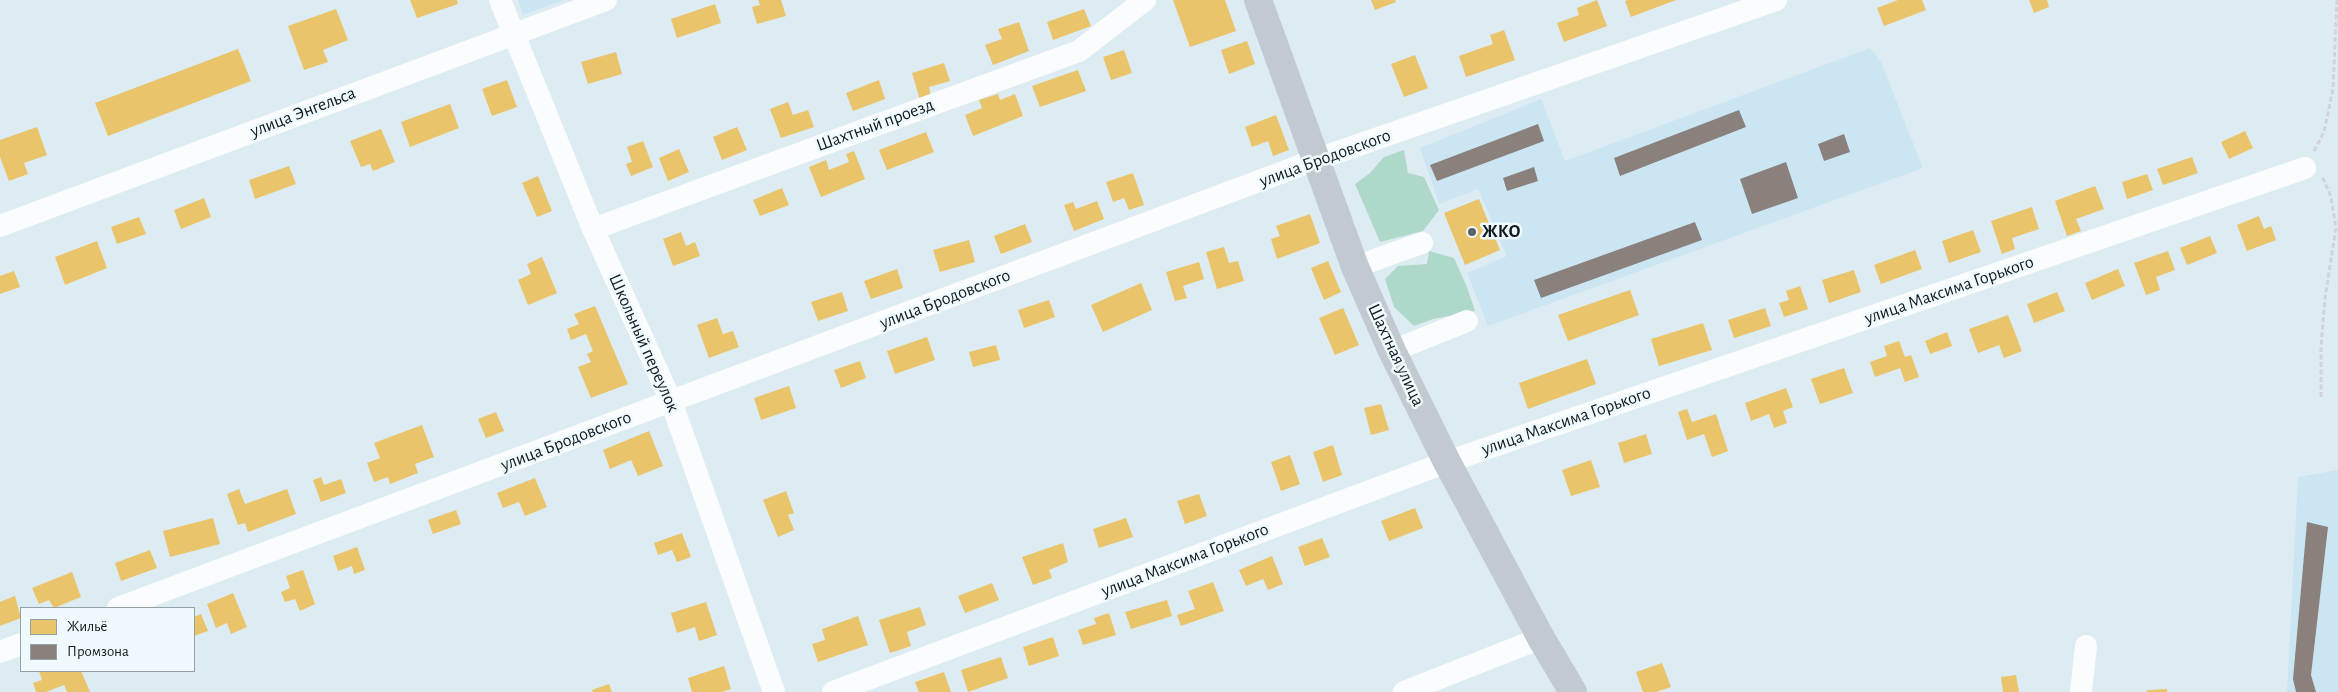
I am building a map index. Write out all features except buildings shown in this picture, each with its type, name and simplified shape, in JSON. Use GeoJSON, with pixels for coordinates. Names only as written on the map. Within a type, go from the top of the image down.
{"type":"FeatureCollection","features":[{"type":"Feature","properties":{"kind":"main road","name":"Шахтная улица"},"geometry":{"type":"LineString","coordinates":[[1258,0],[1355,267],[1392,351],[1447,462],[1541,638],[1573,692]]}},
{"type":"Feature","properties":{"kind":"street","name":"Школьный переулок"},"geometry":{"type":"LineString","coordinates":[[500,0],[593,229],[671,401],[774,692]]}},
{"type":"Feature","properties":{"kind":"street","name":"улица Энгельса"},"geometry":{"type":"LineString","coordinates":[[0,226],[513,33],[606,0]]}},
{"type":"Feature","properties":{"kind":"street","name":"Шахтный проезд"},"geometry":{"type":"LineString","coordinates":[[593,229],[1079,51],[1145,0]]}},
{"type":"Feature","properties":{"kind":"street","name":"улица Бродовского"},"geometry":{"type":"LineString","coordinates":[[121,607],[1315,160],[1776,0]]}},
{"type":"Feature","properties":{"kind":"street","name":"улица Максима Горького"},"geometry":{"type":"LineString","coordinates":[[833,692],[1447,462],[2304,168]]}},
{"type":"Feature","properties":{"kind":"street"},"geometry":{"type":"LineString","coordinates":[[1355,267],[1422,243]]}},
{"type":"Feature","properties":{"kind":"street"},"geometry":{"type":"LineString","coordinates":[[1392,351],[1467,322]]}},
{"type":"Feature","properties":{"kind":"street"},"geometry":{"type":"LineString","coordinates":[[1404,692],[1541,638]]}},
{"type":"Feature","properties":{"kind":"street"},"geometry":{"type":"LineString","coordinates":[[0,652],[20,644]]}},
{"type":"Feature","properties":{"kind":"street"},"geometry":{"type":"LineString","coordinates":[[2081,692],[2086,646]]}},
{"type":"Feature","properties":{"kind":"path"},"geometry":{"type":"LineString","coordinates":[[2321,397],[2321,346],[2325,298],[2336,228],[2331,197],[2320,171],[2304,168],[2324,132],[2333,89],[2337,0]]}},
{"type":"Feature","properties":{"kind":"shaded area"},"geometry":{"type":"Polygon","coordinates":[[[518,0],[564,0],[523,15],[518,0]]]}},
{"type":"Feature","properties":{"kind":"shaded area","name":"ЖКО"},"geometry":{"type":"Polygon","coordinates":[[[1870,48],[1881,62],[1923,168],[1488,326],[1467,273],[1507,256],[1478,189],[1439,204],[1420,148],[1541,99],[1565,161],[1870,48]]]}},
{"type":"Feature","properties":{"kind":"shaded area"},"geometry":{"type":"Polygon","coordinates":[[[2338,470],[2338,692],[2287,692],[2298,477],[2338,470]]]}},
{"type":"Feature","properties":{"kind":"green space"},"geometry":{"type":"Polygon","coordinates":[[[1404,150],[1408,173],[1424,177],[1439,210],[1423,231],[1380,242],[1355,184],[1370,173],[1384,157],[1404,150]]]}},
{"type":"Feature","properties":{"kind":"green space"},"geometry":{"type":"Polygon","coordinates":[[[1429,251],[1454,258],[1475,311],[1433,319],[1414,326],[1394,307],[1385,279],[1398,266],[1427,264],[1429,251]]]}},
{"type":"Feature","properties":{"kind":"place","name":"ЖКО"},"geometry":{"type":"Point","coordinates":[1472,232]}}]}
